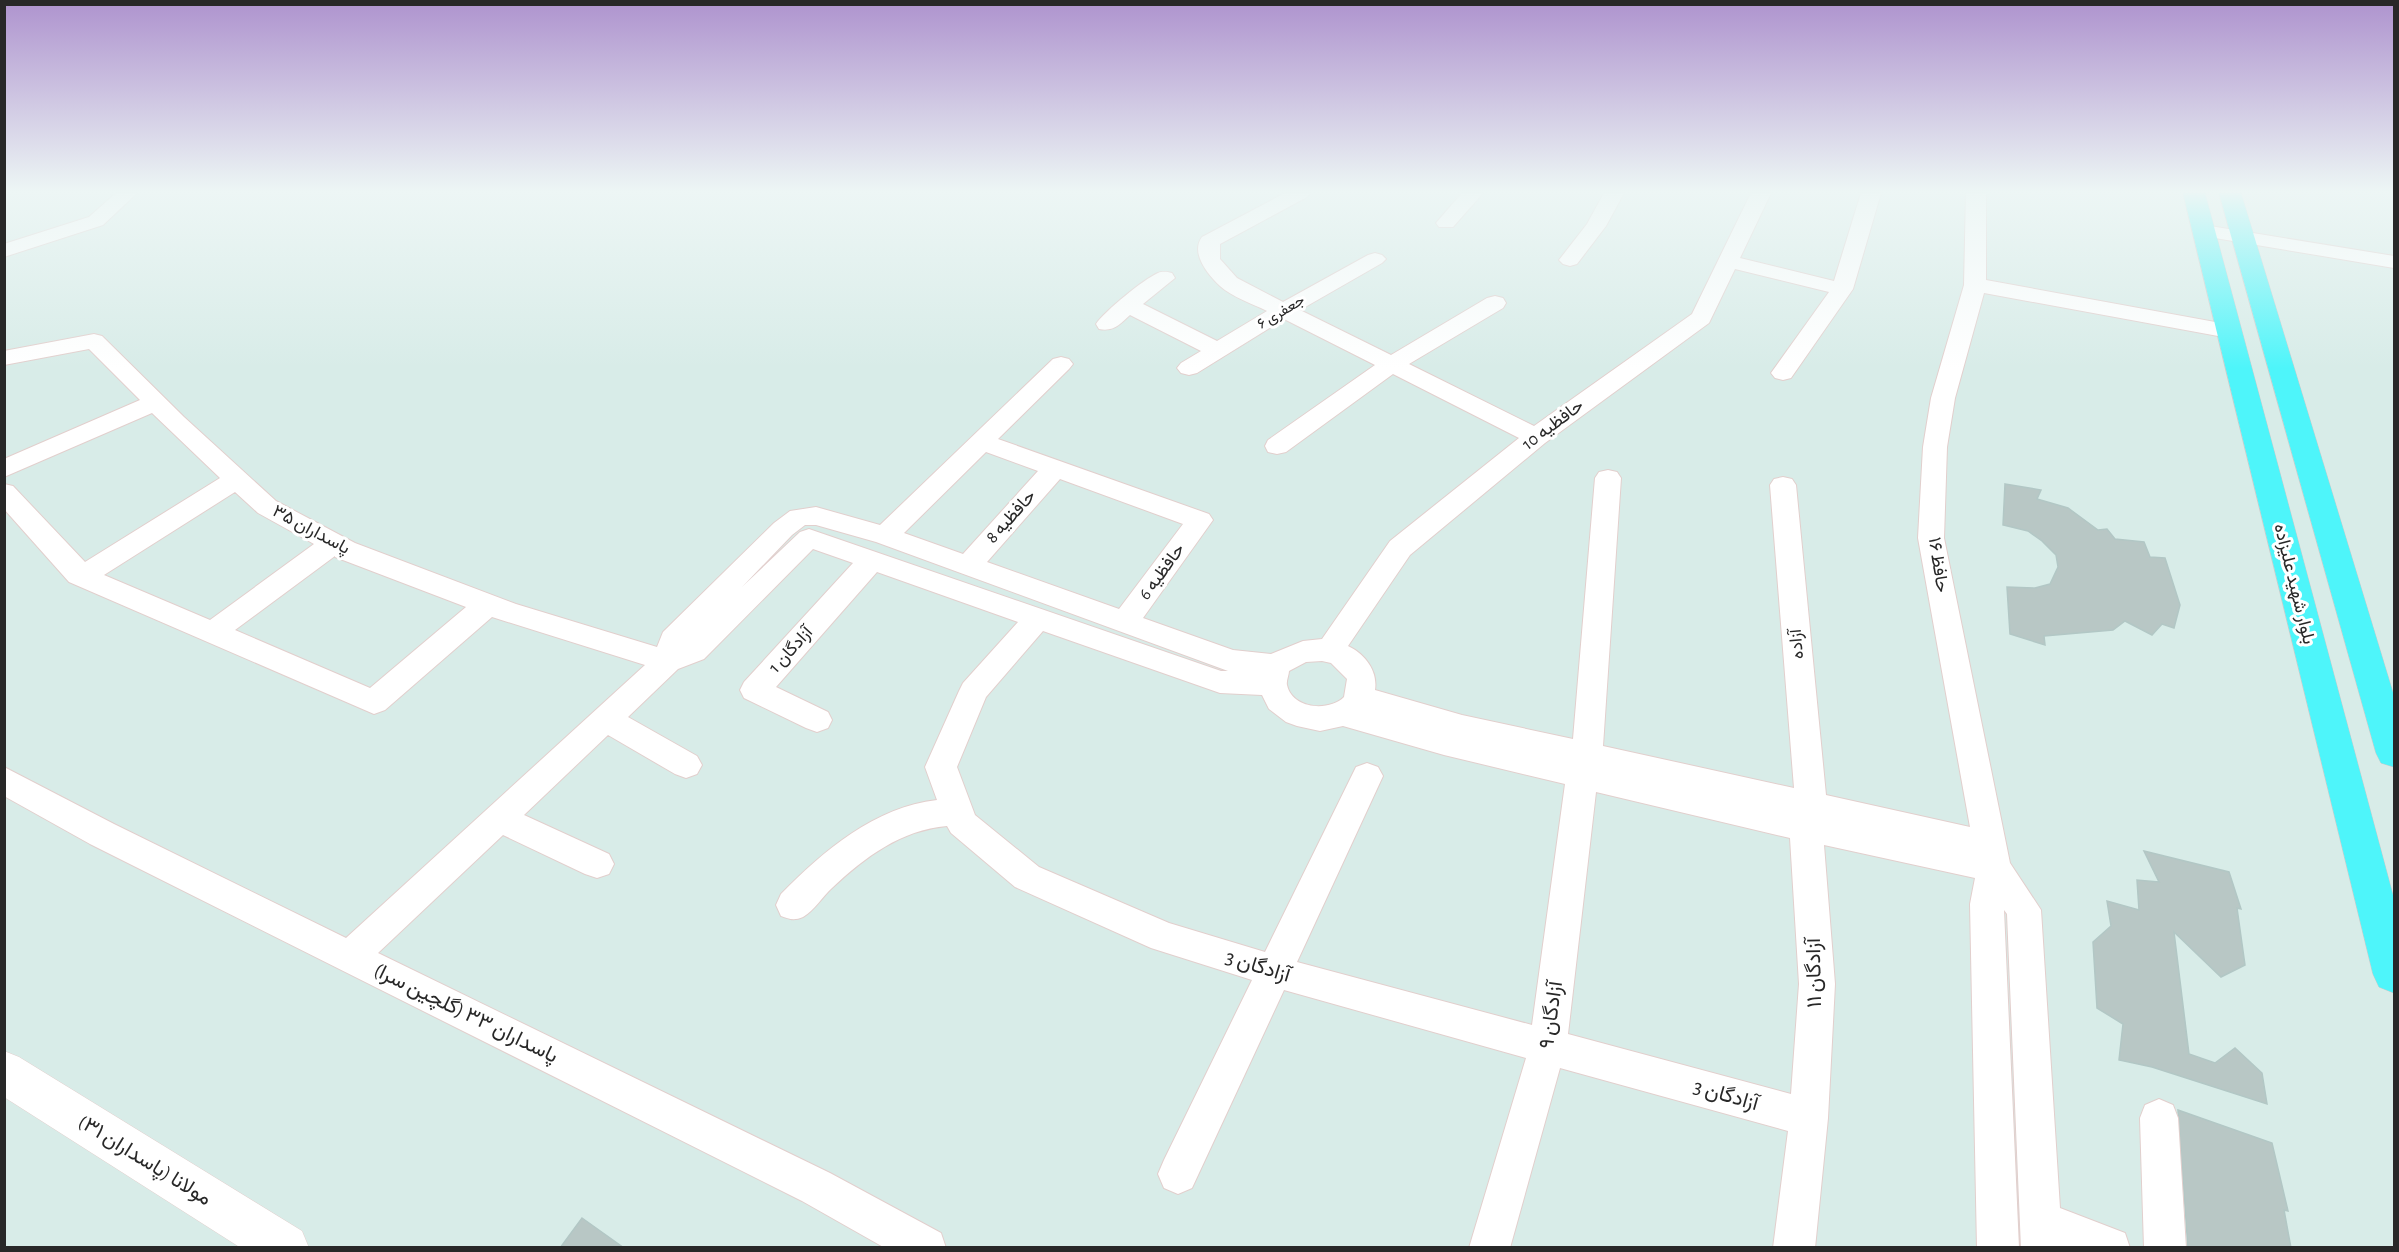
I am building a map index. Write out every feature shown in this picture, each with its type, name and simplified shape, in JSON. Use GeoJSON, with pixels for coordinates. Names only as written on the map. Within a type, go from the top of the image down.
{"type":"FeatureCollection","features":[{"type":"Feature","properties":{"kind":"main road","name":"بلوار شهید علیزاده"},"geometry":{"type":"LineString","coordinates":[[2209,251],[2394,974]]}},
{"type":"Feature","properties":{"kind":"main road"},"geometry":{"type":"LineString","coordinates":[[2247,251],[2394,753]]}},
{"type":"Feature","properties":{"kind":"street"},"geometry":{"type":"LineString","coordinates":[[1210,251],[1210,260],[1229,283],[1536,437]]}},
{"type":"Feature","properties":{"kind":"street"},"geometry":{"type":"LineString","coordinates":[[1570,260],[1577,251]]}},
{"type":"Feature","properties":{"kind":"street","name":"حافظیه 10"},"geometry":{"type":"LineString","coordinates":[[1329,651],[1400,548],[1536,437],[1701,318],[1733,251]]}},
{"type":"Feature","properties":{"kind":"street"},"geometry":{"type":"LineString","coordinates":[[1783,373],[1842,289],[1853,251]]}},
{"type":"Feature","properties":{"kind":"street","name":"حافظ ۱۶"},"geometry":{"type":"LineString","coordinates":[[1975,251],[1975,285],[1942,398],[1935,447],[1932,538],[1992,856]]}},
{"type":"Feature","properties":{"kind":"street"},"geometry":{"type":"LineString","coordinates":[[2327,251],[2394,262]]}},
{"type":"Feature","properties":{"kind":"street","name":"جعفری ۶"},"geometry":{"type":"LineString","coordinates":[[1189,368],[1284,310],[1375,259]]}},
{"type":"Feature","properties":{"kind":"street"},"geometry":{"type":"LineString","coordinates":[[1728,261],[1842,289]]}},
{"type":"Feature","properties":{"kind":"street"},"geometry":{"type":"LineString","coordinates":[[1107,324],[1164,278]]}},
{"type":"Feature","properties":{"kind":"street"},"geometry":{"type":"LineString","coordinates":[[1975,285],[2229,331]]}},
{"type":"Feature","properties":{"kind":"street"},"geometry":{"type":"LineString","coordinates":[[1277,446],[1392,364],[1495,303]]}},
{"type":"Feature","properties":{"kind":"street"},"geometry":{"type":"LineString","coordinates":[[1128,305],[1218,350]]}},
{"type":"Feature","properties":{"kind":"street","name":"پاسداران ۳۵"},"geometry":{"type":"LineString","coordinates":[[4,358],[94,340],[267,507],[345,550],[488,604],[668,661]]}},
{"type":"Feature","properties":{"kind":"street"},"geometry":{"type":"LineString","coordinates":[[879,548],[1061,364]]}},
{"type":"Feature","properties":{"kind":"street"},"geometry":{"type":"LineString","coordinates":[[4,469],[156,402]]}},
{"type":"Feature","properties":{"kind":"street"},"geometry":{"type":"LineString","coordinates":[[982,442],[1055,468]]}},
{"type":"Feature","properties":{"kind":"street","name":"حافظیه 6"},"geometry":{"type":"LineString","coordinates":[[1055,468],[1200,520],[1125,624]]}},
{"type":"Feature","properties":{"kind":"street","name":"حافظیه 8"},"geometry":{"type":"LineString","coordinates":[[968,566],[1055,468]]}},
{"type":"Feature","properties":{"kind":"street","name":"آزادگان ۹"},"geometry":{"type":"LineString","coordinates":[[1489,1248],[1548,1046],[1584,765],[1608,478]]}},
{"type":"Feature","properties":{"kind":"street"},"geometry":{"type":"LineString","coordinates":[[81,576],[236,479]]}},
{"type":"Feature","properties":{"kind":"street","name":"آزاده"},"geometry":{"type":"LineString","coordinates":[[1783,485],[1808,816]]}},
{"type":"Feature","properties":{"kind":"street"},"geometry":{"type":"LineString","coordinates":[[4,492],[81,576],[374,702],[488,604]]}},
{"type":"Feature","properties":{"kind":"street"},"geometry":{"type":"LineString","coordinates":[[351,956],[668,661],[694,651],[809,538],[879,548],[968,566],[1125,624],[1274,675]]}},
{"type":"Feature","properties":{"kind":"street"},"geometry":{"type":"LineString","coordinates":[[212,633],[334,543]]}},
{"type":"Feature","properties":{"kind":"street"},"geometry":{"type":"LineString","coordinates":[[879,548],[1038,618],[1220,682],[1274,675],[1289,656],[1308,649],[1329,651],[1350,661],[1362,677],[1352,705]]}},
{"type":"Feature","properties":{"kind":"street","name":"آزادگان 1"},"geometry":{"type":"LineString","coordinates":[[817,720],[755,690],[879,548]]}},
{"type":"Feature","properties":{"kind":"street","name":"آزادگان 3"},"geometry":{"type":"LineString","coordinates":[[1038,618],[974,691],[941,767],[962,823],[1027,877],[1163,937],[1276,971],[1809,1118]]}},
{"type":"Feature","properties":{"kind":"street"},"geometry":{"type":"LineString","coordinates":[[1274,675],[1280,701],[1297,714],[1320,718],[1352,705],[1444,743],[1584,765],[1992,856],[2024,910],[2041,1234],[2110,1248]]}},
{"type":"Feature","properties":{"kind":"street"},"geometry":{"type":"LineString","coordinates":[[606,719],[686,765]]}},
{"type":"Feature","properties":{"kind":"street"},"geometry":{"type":"LineString","coordinates":[[1178,1174],[1367,776]]}},
{"type":"Feature","properties":{"kind":"street","name":"پاسداران ۳۳ (گلچین سرا)"},"geometry":{"type":"LineString","coordinates":[[4,780],[102,834],[816,1187],[926,1248]]}},
{"type":"Feature","properties":{"kind":"street"},"geometry":{"type":"LineString","coordinates":[[793,905],[821,875],[877,835],[914,818],[958,811]]}},
{"type":"Feature","properties":{"kind":"street","name":"آزادگان ۱۱"},"geometry":{"type":"LineString","coordinates":[[1794,1248],[1809,1118],[1817,984],[1808,816]]}},
{"type":"Feature","properties":{"kind":"street"},"geometry":{"type":"LineString","coordinates":[[499,818],[597,864]]}},
{"type":"Feature","properties":{"kind":"street"},"geometry":{"type":"LineString","coordinates":[[1992,856],[1987,903],[1998,1248]]}},
{"type":"Feature","properties":{"kind":"street","name":"مولانا (پاسداران ۳۱)"},"geometry":{"type":"LineString","coordinates":[[4,1072],[285,1248]]}},
{"type":"Feature","properties":{"kind":"street"},"geometry":{"type":"LineString","coordinates":[[2159,1118],[2165,1248]]}},
{"type":"Feature","properties":{"kind":"building"},"geometry":{"type":"Polygon","coordinates":[[[2005,484],[2041,490],[2037,499],[2068,508],[2098,530],[2107,529],[2115,539],[2144,542],[2150,557],[2165,558],[2180,605],[2174,628],[2162,624],[2152,635],[2125,621],[2113,630],[2044,636],[2045,645],[2010,634],[2007,587],[2035,588],[2050,584],[2058,567],[2056,555],[2042,541],[2028,531],[2003,525],[2005,484]]]}},
{"type":"Feature","properties":{"kind":"building"},"geometry":{"type":"Polygon","coordinates":[[[2144,851],[2229,872],[2241,909],[2237,908],[2245,965],[2221,977],[2174,932],[2189,1054],[2215,1063],[2235,1048],[2262,1073],[2267,1104],[2152,1067],[2119,1060],[2123,1024],[2097,1008],[2093,942],[2111,926],[2107,901],[2139,910],[2137,880],[2159,882],[2144,851]]]}},
{"type":"Feature","properties":{"kind":"building"},"geometry":{"type":"Polygon","coordinates":[[[2178,1110],[2272,1143],[2288,1211],[2284,1210],[2291,1248],[2188,1248],[2178,1110]]]}},
{"type":"Feature","properties":{"kind":"building"},"geometry":{"type":"Polygon","coordinates":[[[582,1218],[624,1248],[560,1248],[582,1218]]]}}]}
